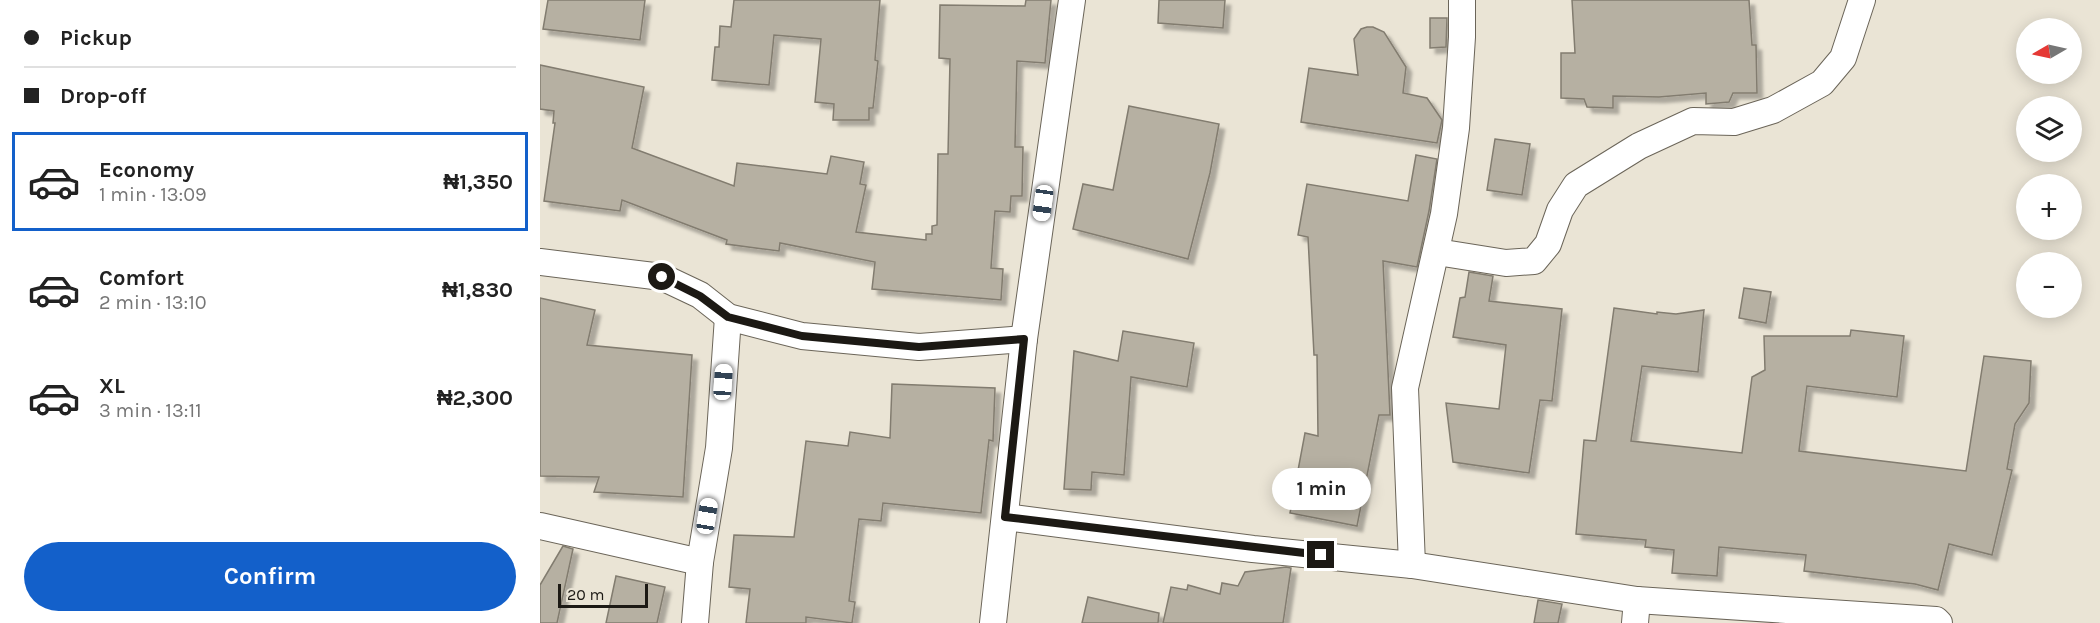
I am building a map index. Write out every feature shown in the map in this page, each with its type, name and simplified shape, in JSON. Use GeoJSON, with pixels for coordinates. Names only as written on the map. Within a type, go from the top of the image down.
{"type":"FeatureCollection","features":[{"type":"Feature","properties":{"kind":"street"},"geometry":{"type":"LineString","coordinates":[[993,623],[1024,339],[1072,0]]}},
{"type":"Feature","properties":{"kind":"street"},"geometry":{"type":"LineString","coordinates":[[1412,565],[1405,388],[1437,252],[1456,128],[1462,0]]}},
{"type":"Feature","properties":{"kind":"street"},"geometry":{"type":"LineString","coordinates":[[1437,252],[1506,263],[1534,261],[1548,244],[1560,210],[1576,185],[1639,146],[1693,122],[1734,122],[1773,110],[1822,83],[1843,58],[1862,0]]}},
{"type":"Feature","properties":{"kind":"street"},"geometry":{"type":"LineString","coordinates":[[540,262],[662,277],[700,296],[728,317],[802,336],[919,347],[1024,339]]}},
{"type":"Feature","properties":{"kind":"street"},"geometry":{"type":"LineString","coordinates":[[695,623],[700,562],[718,448],[728,317]]}},
{"type":"Feature","properties":{"kind":"street"},"geometry":{"type":"LineString","coordinates":[[1005,517],[1253,549],[1412,565],[1636,611],[1936,620],[1939,623]]}},
{"type":"Feature","properties":{"kind":"street"},"geometry":{"type":"LineString","coordinates":[[540,526],[700,562]]}},
{"type":"Feature","properties":{"kind":"building"},"geometry":{"type":"Polygon","coordinates":[[[548,0],[645,0],[640,40],[543,29],[548,0]]]}},
{"type":"Feature","properties":{"kind":"building"},"geometry":{"type":"Polygon","coordinates":[[[734,0],[880,0],[875,60],[878,61],[873,108],[869,108],[869,120],[833,120],[834,104],[815,102],[821,39],[774,35],[769,85],[712,80],[715,47],[719,47],[720,26],[731,27],[734,0]]]}},
{"type":"Feature","properties":{"kind":"building"},"geometry":{"type":"Polygon","coordinates":[[[1026,0],[1051,0],[1045,63],[1017,61],[1015,147],[1023,147],[1022,196],[1011,196],[1010,212],[995,211],[991,268],[1003,269],[1001,300],[872,289],[875,262],[780,243],[779,251],[726,244],[727,240],[622,200],[620,211],[544,201],[555,123],[553,123],[554,111],[540,109],[540,65],[644,87],[632,148],[734,186],[737,163],[827,174],[831,156],[864,162],[860,184],[866,185],[856,232],[926,240],[926,234],[932,234],[932,226],[937,225],[938,154],[948,154],[950,59],[939,58],[940,5],[1025,6],[1026,0]]]}},
{"type":"Feature","properties":{"kind":"building"},"geometry":{"type":"Polygon","coordinates":[[[1159,0],[1225,0],[1223,28],[1158,23],[1159,0]]]}},
{"type":"Feature","properties":{"kind":"building"},"geometry":{"type":"Polygon","coordinates":[[[1572,0],[1749,0],[1752,45],[1756,45],[1757,93],[1733,93],[1729,102],[1706,104],[1706,93],[1659,97],[1613,96],[1613,108],[1587,107],[1584,99],[1561,98],[1561,53],[1575,53],[1572,0]]]}},
{"type":"Feature","properties":{"kind":"building"},"geometry":{"type":"Polygon","coordinates":[[[1430,18],[1447,18],[1446,47],[1430,48],[1430,18]]]}},
{"type":"Feature","properties":{"kind":"building"},"geometry":{"type":"Polygon","coordinates":[[[1367,27],[1384,32],[1406,67],[1403,93],[1427,98],[1442,120],[1437,143],[1301,122],[1309,68],[1358,75],[1354,39],[1361,29],[1367,27]]]}},
{"type":"Feature","properties":{"kind":"building"},"geometry":{"type":"Polygon","coordinates":[[[1129,106],[1219,124],[1210,173],[1188,259],[1073,229],[1083,184],[1113,190],[1129,106]]]}},
{"type":"Feature","properties":{"kind":"building"},"geometry":{"type":"Polygon","coordinates":[[[1495,139],[1530,144],[1522,195],[1487,190],[1495,139]]]}},
{"type":"Feature","properties":{"kind":"building"},"geometry":{"type":"Polygon","coordinates":[[[1416,155],[1437,159],[1429,211],[1417,267],[1383,261],[1390,415],[1379,415],[1357,526],[1290,513],[1305,433],[1318,436],[1317,355],[1314,355],[1308,237],[1298,235],[1307,184],[1408,201],[1416,155]]]}},
{"type":"Feature","properties":{"kind":"building"},"geometry":{"type":"Polygon","coordinates":[[[1469,272],[1493,276],[1489,301],[1562,309],[1552,401],[1540,400],[1529,473],[1453,462],[1446,403],[1499,409],[1506,345],[1453,337],[1460,298],[1465,297],[1469,272]]]}},
{"type":"Feature","properties":{"kind":"building"},"geometry":{"type":"Polygon","coordinates":[[[1744,288],[1771,292],[1766,323],[1739,318],[1744,288]]]}},
{"type":"Feature","properties":{"kind":"building"},"geometry":{"type":"Polygon","coordinates":[[[540,298],[595,310],[587,345],[692,355],[683,497],[594,492],[599,477],[540,476],[540,298]]]}},
{"type":"Feature","properties":{"kind":"building"},"geometry":{"type":"Polygon","coordinates":[[[1614,308],[1657,314],[1657,312],[1676,314],[1704,310],[1698,372],[1642,366],[1631,441],[1742,453],[1752,377],[1765,370],[1764,336],[1850,336],[1851,330],[1904,336],[1897,397],[1807,386],[1799,451],[1966,471],[1984,356],[2031,361],[2029,403],[2015,424],[2007,469],[2012,470],[1992,555],[1949,544],[1938,590],[1915,584],[1804,571],[1806,555],[1719,547],[1717,576],[1672,573],[1674,550],[1645,547],[1646,540],[1576,534],[1584,440],[1596,441],[1614,308]]]}},
{"type":"Feature","properties":{"kind":"building"},"geometry":{"type":"Polygon","coordinates":[[[1123,331],[1194,343],[1187,387],[1131,377],[1124,475],[1092,472],[1091,490],[1064,489],[1074,351],[1118,361],[1123,331]]]}},
{"type":"Feature","properties":{"kind":"building"},"geometry":{"type":"Polygon","coordinates":[[[892,384],[995,388],[993,441],[989,440],[981,513],[883,503],[881,521],[859,519],[849,601],[855,602],[852,623],[806,617],[806,623],[746,623],[750,589],[729,587],[734,535],[794,537],[806,441],[848,446],[850,432],[890,438],[892,384]]]}},
{"type":"Feature","properties":{"kind":"building"},"geometry":{"type":"Polygon","coordinates":[[[563,546],[573,549],[557,623],[540,623],[540,585],[563,546]]]}},
{"type":"Feature","properties":{"kind":"building"},"geometry":{"type":"Polygon","coordinates":[[[1291,568],[1283,623],[1163,623],[1171,587],[1187,590],[1188,585],[1220,594],[1222,583],[1238,586],[1245,572],[1291,568]]]}},
{"type":"Feature","properties":{"kind":"building"},"geometry":{"type":"Polygon","coordinates":[[[616,576],[665,587],[657,623],[606,623],[616,576]]]}},
{"type":"Feature","properties":{"kind":"building"},"geometry":{"type":"Polygon","coordinates":[[[1088,597],[1159,613],[1158,623],[1082,623],[1088,597]]]}},
{"type":"Feature","properties":{"kind":"building"},"geometry":{"type":"Polygon","coordinates":[[[1538,600],[1562,604],[1558,623],[1534,623],[1538,600]]]}},
{"type":"Feature","properties":{"kind":"route"},"geometry":{"type":"LineString","coordinates":[[662,277],[700,296],[728,317],[802,336],[919,347],[1024,339],[1005,517],[1253,549],[1321,555]]}}]}
